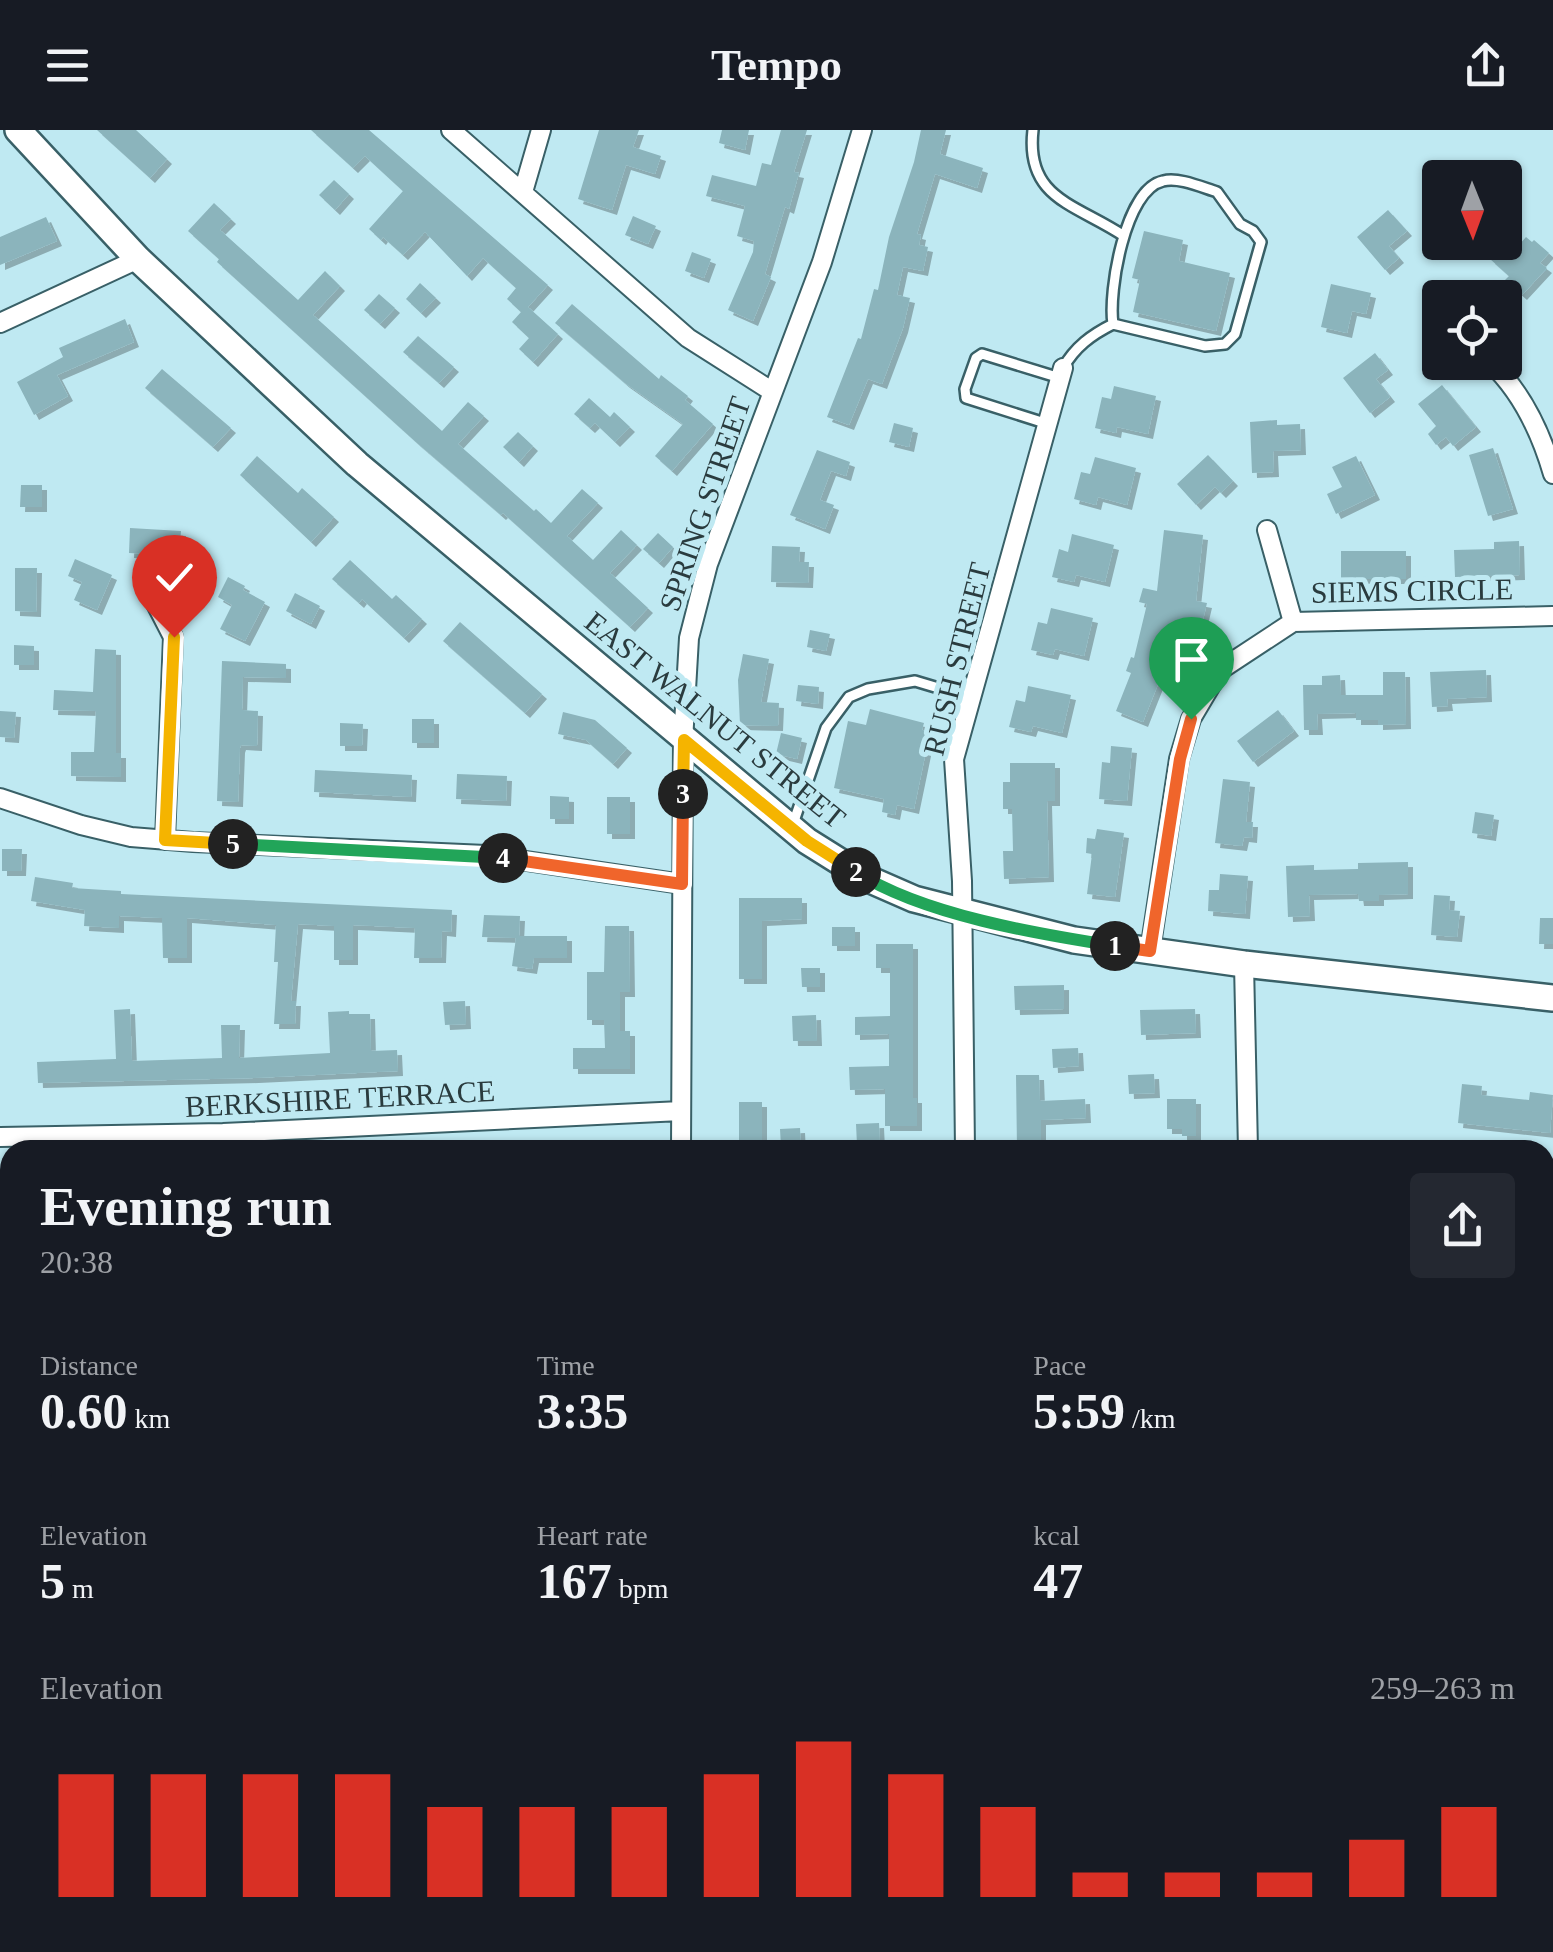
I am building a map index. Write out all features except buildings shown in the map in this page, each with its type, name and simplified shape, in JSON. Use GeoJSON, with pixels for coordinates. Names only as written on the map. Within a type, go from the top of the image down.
{"type":"FeatureCollection","features":[{"type":"Feature","properties":{"kind":"street","name":"EAST WALNUT STREET"},"geometry":{"type":"LineString","coordinates":[[18,130],[138,259],[390,494],[807,841],[866,878],[914,899],[1074,940],[1244,964],[1553,998]]}},
{"type":"Feature","properties":{"kind":"street"},"geometry":{"type":"LineString","coordinates":[[451,130],[688,338],[774,392]]}},
{"type":"Feature","properties":{"kind":"street"},"geometry":{"type":"LineString","coordinates":[[523,192],[541,130]]}},
{"type":"Feature","properties":{"kind":"street","name":"SPRING STREET"},"geometry":{"type":"LineString","coordinates":[[681,1140],[688,638],[700,588],[822,262],[862,130]]}},
{"type":"Feature","properties":{"kind":"street"},"geometry":{"type":"LineString","coordinates":[[0,323],[138,259]]}},
{"type":"Feature","properties":{"kind":"street","name":"RUSH STREET"},"geometry":{"type":"LineString","coordinates":[[965,1140],[962,913],[954,759],[1062,373]]}},
{"type":"Feature","properties":{"kind":"street"},"geometry":{"type":"LineString","coordinates":[[1506,380],[1535,424],[1553,474]]}},
{"type":"Feature","properties":{"kind":"street"},"geometry":{"type":"LineString","coordinates":[[1267,530],[1293,622]]}},
{"type":"Feature","properties":{"kind":"street"},"geometry":{"type":"LineString","coordinates":[[156,604],[174,637],[165,840]]}},
{"type":"Feature","properties":{"kind":"street","name":"SIEMS CIRCLE"},"geometry":{"type":"LineString","coordinates":[[1150,951],[1180,759],[1191,719],[1220,670],[1293,622],[1553,616]]}},
{"type":"Feature","properties":{"kind":"street"},"geometry":{"type":"LineString","coordinates":[[0,798],[132,836],[486,855],[682,884]]}},
{"type":"Feature","properties":{"kind":"street"},"geometry":{"type":"LineString","coordinates":[[1244,964],[1248,1140]]}},
{"type":"Feature","properties":{"kind":"street","name":"BERKSHIRE TERRACE"},"geometry":{"type":"LineString","coordinates":[[0,1137],[224,1133],[681,1111]]}},
{"type":"Feature","properties":{"kind":"lane"},"geometry":{"type":"LineString","coordinates":[[1032,130],[1032,164],[1039,181],[1052,194],[1124,236]]}},
{"type":"Feature","properties":{"kind":"lane"},"geometry":{"type":"LineString","coordinates":[[1048,424],[966,398],[965,389],[976,358],[982,354],[1062,373],[1072,354],[1094,334],[1113,324],[1205,346],[1225,344],[1235,334],[1261,242],[1240,224],[1217,192],[1166,179],[1155,184],[1142,194],[1124,236],[1110,307],[1113,324]]}},
{"type":"Feature","properties":{"kind":"lane"},"geometry":{"type":"LineString","coordinates":[[792,828],[826,728],[849,697],[868,689],[915,681],[972,698]]}},
{"type":"Feature","properties":{"kind":"route"},"geometry":{"type":"LineString","coordinates":[[174,637],[165,840],[486,855],[682,884],[684,740],[807,841],[866,878],[914,899],[997,922],[1074,940],[1150,951],[1180,759],[1191,719]]}}]}
